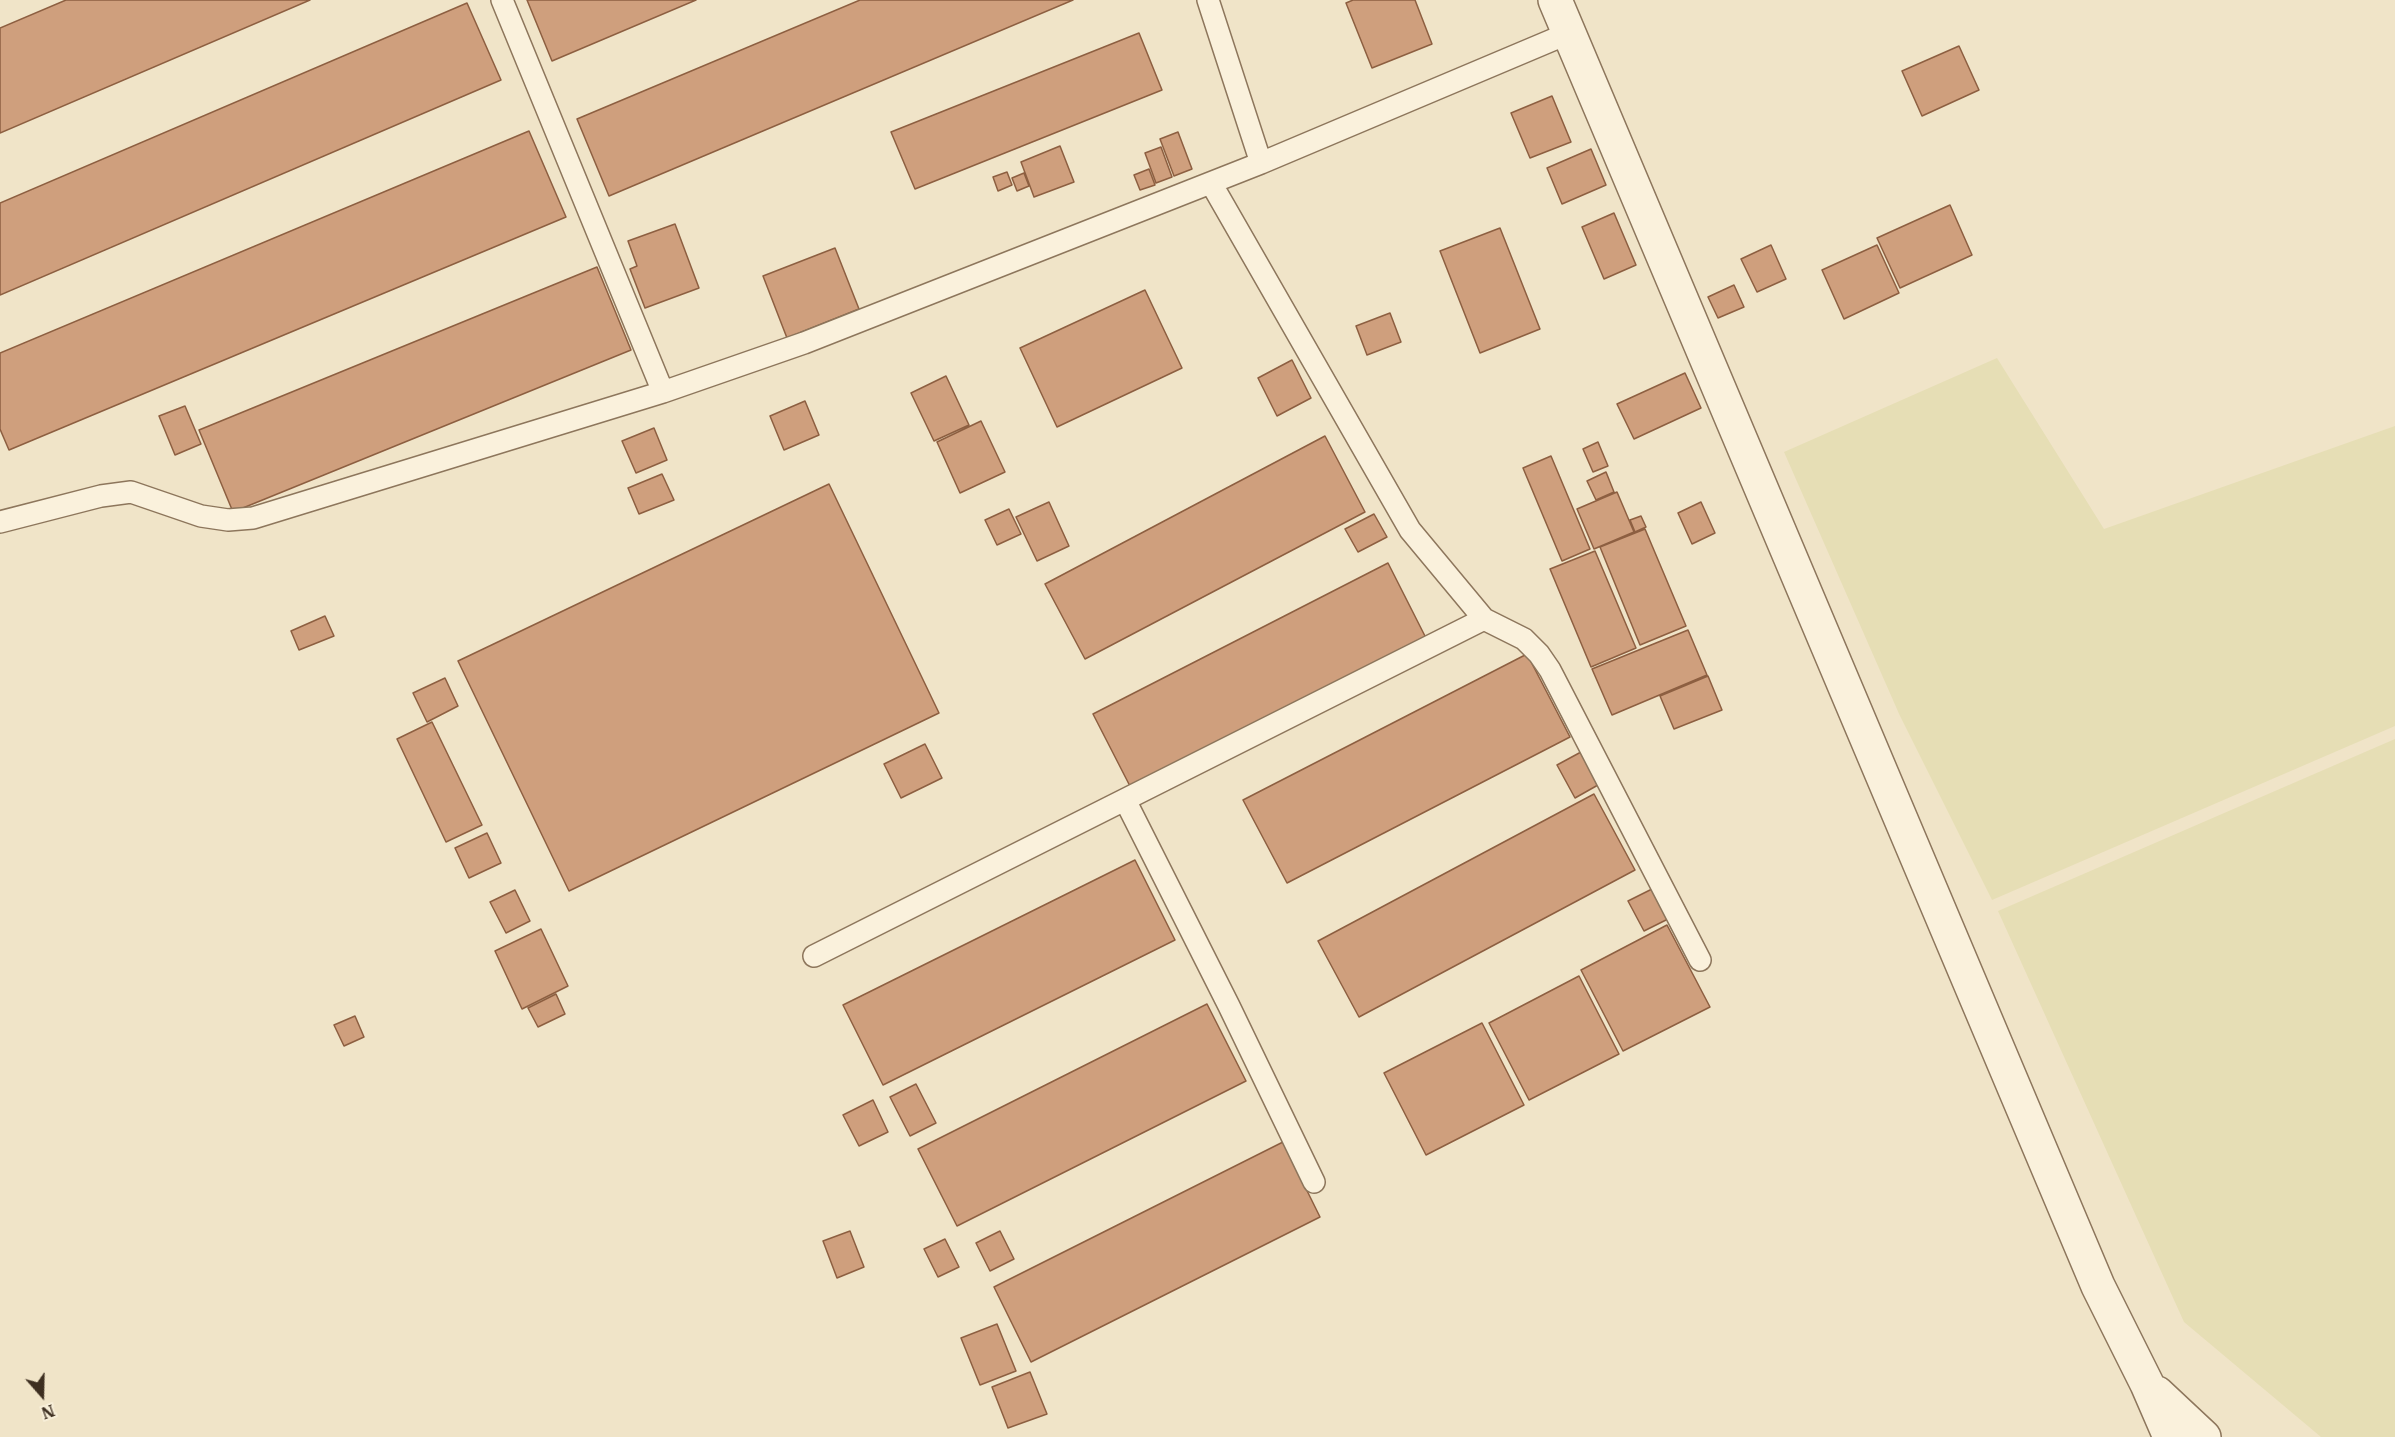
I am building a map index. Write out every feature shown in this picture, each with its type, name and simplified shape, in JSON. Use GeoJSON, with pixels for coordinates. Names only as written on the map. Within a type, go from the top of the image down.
{"type":"FeatureCollection","features":[{"type":"Feature","properties":{"kind":"street"},"geometry":{"type":"LineString","coordinates":[[1555,0],[2098,1286],[2147,1384],[2170,1437]]}},
{"type":"Feature","properties":{"kind":"street"},"geometry":{"type":"LineString","coordinates":[[2147,1384],[2204,1437]]}},
{"type":"Feature","properties":{"kind":"lane"},"geometry":{"type":"LineString","coordinates":[[502,0],[663,392]]}},
{"type":"Feature","properties":{"kind":"lane"},"geometry":{"type":"LineString","coordinates":[[1208,0],[1261,163]]}},
{"type":"Feature","properties":{"kind":"lane"},"geometry":{"type":"LineString","coordinates":[[0,522],[101,496],[131,492],[201,516],[228,520],[253,518],[663,392],[804,343],[1211,183],[1569,33]]}},
{"type":"Feature","properties":{"kind":"lane"},"geometry":{"type":"LineString","coordinates":[[1211,183],[1410,530],[1484,619],[1524,639],[1539,654],[1550,670],[1700,960]]}},
{"type":"Feature","properties":{"kind":"lane"},"geometry":{"type":"LineString","coordinates":[[814,956],[1484,619]]}},
{"type":"Feature","properties":{"kind":"lane"},"geometry":{"type":"LineString","coordinates":[[1125,800],[1229,1006],[1314,1182]]}},
{"type":"Feature","properties":{"kind":"shaded area"},"geometry":{"type":"Polygon","coordinates":[[[1997,358],[2104,529],[2395,426],[2395,726],[1992,900],[1900,716],[1784,452],[1997,358]]]}},
{"type":"Feature","properties":{"kind":"shaded area"},"geometry":{"type":"Polygon","coordinates":[[[2395,739],[2395,1437],[2321,1437],[2184,1322],[1998,911],[2395,739]]]}},
{"type":"Feature","properties":{"kind":"building"},"geometry":{"type":"Polygon","coordinates":[[[66,0],[310,0],[0,133],[0,28],[66,0]]]}},
{"type":"Feature","properties":{"kind":"building"},"geometry":{"type":"Polygon","coordinates":[[[527,0],[696,0],[552,61],[527,0]]]}},
{"type":"Feature","properties":{"kind":"building"},"geometry":{"type":"Polygon","coordinates":[[[860,0],[1073,0],[609,196],[577,119],[860,0]]]}},
{"type":"Feature","properties":{"kind":"building"},"geometry":{"type":"Polygon","coordinates":[[[1353,0],[1415,0],[1432,44],[1372,68],[1346,3],[1353,0]]]}},
{"type":"Feature","properties":{"kind":"building"},"geometry":{"type":"Polygon","coordinates":[[[467,3],[501,80],[0,295],[0,203],[467,3]]]}},
{"type":"Feature","properties":{"kind":"building"},"geometry":{"type":"Polygon","coordinates":[[[1139,33],[1162,90],[915,189],[891,132],[1139,33]]]}},
{"type":"Feature","properties":{"kind":"building"},"geometry":{"type":"Polygon","coordinates":[[[1959,46],[1979,90],[1922,116],[1902,71],[1959,46]]]}},
{"type":"Feature","properties":{"kind":"building"},"geometry":{"type":"Polygon","coordinates":[[[1552,96],[1571,142],[1530,158],[1511,113],[1552,96]]]}},
{"type":"Feature","properties":{"kind":"building"},"geometry":{"type":"Polygon","coordinates":[[[529,131],[566,217],[9,450],[0,429],[0,353],[529,131]]]}},
{"type":"Feature","properties":{"kind":"building"},"geometry":{"type":"Polygon","coordinates":[[[1178,132],[1192,169],[1174,176],[1160,139],[1178,132]]]}},
{"type":"Feature","properties":{"kind":"building"},"geometry":{"type":"Polygon","coordinates":[[[1060,146],[1074,182],[1034,197],[1021,162],[1060,146]]]}},
{"type":"Feature","properties":{"kind":"building"},"geometry":{"type":"Polygon","coordinates":[[[1161,147],[1172,177],[1156,183],[1145,153],[1161,147]]]}},
{"type":"Feature","properties":{"kind":"building"},"geometry":{"type":"Polygon","coordinates":[[[1591,149],[1606,185],[1562,204],[1547,168],[1591,149]]]}},
{"type":"Feature","properties":{"kind":"building"},"geometry":{"type":"Polygon","coordinates":[[[1149,169],[1155,185],[1140,190],[1134,175],[1149,169]]]}},
{"type":"Feature","properties":{"kind":"building"},"geometry":{"type":"Polygon","coordinates":[[[1007,172],[1012,185],[998,191],[993,177],[1007,172]]]}},
{"type":"Feature","properties":{"kind":"building"},"geometry":{"type":"Polygon","coordinates":[[[1024,173],[1029,186],[1017,191],[1012,178],[1024,173]]]}},
{"type":"Feature","properties":{"kind":"building"},"geometry":{"type":"Polygon","coordinates":[[[1950,205],[1972,255],[1900,288],[1877,238],[1950,205]]]}},
{"type":"Feature","properties":{"kind":"building"},"geometry":{"type":"Polygon","coordinates":[[[1614,213],[1636,265],[1604,279],[1582,227],[1614,213]]]}},
{"type":"Feature","properties":{"kind":"building"},"geometry":{"type":"Polygon","coordinates":[[[675,224],[699,288],[645,308],[630,269],[637,266],[628,241],[675,224]]]}},
{"type":"Feature","properties":{"kind":"building"},"geometry":{"type":"Polygon","coordinates":[[[1500,228],[1540,329],[1480,353],[1440,251],[1500,228]]]}},
{"type":"Feature","properties":{"kind":"building"},"geometry":{"type":"Polygon","coordinates":[[[1771,245],[1786,279],[1757,292],[1741,259],[1771,245]]]}},
{"type":"Feature","properties":{"kind":"building"},"geometry":{"type":"Polygon","coordinates":[[[1877,245],[1899,293],[1844,319],[1822,270],[1877,245]]]}},
{"type":"Feature","properties":{"kind":"building"},"geometry":{"type":"Polygon","coordinates":[[[835,248],[859,309],[787,338],[763,276],[835,248]]]}},
{"type":"Feature","properties":{"kind":"building"},"geometry":{"type":"Polygon","coordinates":[[[597,267],[631,350],[233,512],[199,430],[597,267]]]}},
{"type":"Feature","properties":{"kind":"building"},"geometry":{"type":"Polygon","coordinates":[[[1734,285],[1744,307],[1718,318],[1708,297],[1734,285]]]}},
{"type":"Feature","properties":{"kind":"building"},"geometry":{"type":"Polygon","coordinates":[[[1145,290],[1182,368],[1057,427],[1020,348],[1145,290]]]}},
{"type":"Feature","properties":{"kind":"building"},"geometry":{"type":"Polygon","coordinates":[[[1390,313],[1401,342],[1367,355],[1356,326],[1390,313]]]}},
{"type":"Feature","properties":{"kind":"building"},"geometry":{"type":"Polygon","coordinates":[[[1292,360],[1311,398],[1277,416],[1258,378],[1292,360]]]}},
{"type":"Feature","properties":{"kind":"building"},"geometry":{"type":"Polygon","coordinates":[[[1685,373],[1701,408],[1634,439],[1617,404],[1685,373]]]}},
{"type":"Feature","properties":{"kind":"building"},"geometry":{"type":"Polygon","coordinates":[[[946,376],[969,425],[934,441],[911,393],[946,376]]]}},
{"type":"Feature","properties":{"kind":"building"},"geometry":{"type":"Polygon","coordinates":[[[805,401],[819,435],[784,450],[770,416],[805,401]]]}},
{"type":"Feature","properties":{"kind":"building"},"geometry":{"type":"Polygon","coordinates":[[[185,406],[201,444],[175,455],[159,416],[185,406]]]}},
{"type":"Feature","properties":{"kind":"building"},"geometry":{"type":"Polygon","coordinates":[[[981,421],[1005,472],[960,493],[937,442],[981,421]]]}},
{"type":"Feature","properties":{"kind":"building"},"geometry":{"type":"Polygon","coordinates":[[[654,428],[667,460],[636,473],[622,441],[654,428]]]}},
{"type":"Feature","properties":{"kind":"building"},"geometry":{"type":"Polygon","coordinates":[[[1325,436],[1365,512],[1085,659],[1045,584],[1325,436]]]}},
{"type":"Feature","properties":{"kind":"building"},"geometry":{"type":"Polygon","coordinates":[[[1598,442],[1608,466],[1593,472],[1583,449],[1598,442]]]}},
{"type":"Feature","properties":{"kind":"building"},"geometry":{"type":"Polygon","coordinates":[[[1551,456],[1590,549],[1562,561],[1523,468],[1551,456]]]}},
{"type":"Feature","properties":{"kind":"building"},"geometry":{"type":"Polygon","coordinates":[[[1606,472],[1614,492],[1596,500],[1587,481],[1606,472]]]}},
{"type":"Feature","properties":{"kind":"building"},"geometry":{"type":"Polygon","coordinates":[[[662,474],[674,500],[639,514],[628,488],[662,474]]]}},
{"type":"Feature","properties":{"kind":"building"},"geometry":{"type":"Polygon","coordinates":[[[829,484],[939,713],[569,891],[458,661],[829,484]]]}},
{"type":"Feature","properties":{"kind":"building"},"geometry":{"type":"Polygon","coordinates":[[[1617,492],[1634,532],[1594,549],[1577,509],[1617,492]]]}},
{"type":"Feature","properties":{"kind":"building"},"geometry":{"type":"Polygon","coordinates":[[[1049,502],[1069,546],[1037,561],[1016,517],[1049,502]]]}},
{"type":"Feature","properties":{"kind":"building"},"geometry":{"type":"Polygon","coordinates":[[[1701,502],[1715,533],[1692,544],[1678,513],[1701,502]]]}},
{"type":"Feature","properties":{"kind":"building"},"geometry":{"type":"Polygon","coordinates":[[[1009,509],[1021,534],[997,545],[985,520],[1009,509]]]}},
{"type":"Feature","properties":{"kind":"building"},"geometry":{"type":"Polygon","coordinates":[[[1374,514],[1387,537],[1358,552],[1345,529],[1374,514]]]}},
{"type":"Feature","properties":{"kind":"building"},"geometry":{"type":"Polygon","coordinates":[[[1641,516],[1646,527],[1635,532],[1630,520],[1641,516]]]}},
{"type":"Feature","properties":{"kind":"building"},"geometry":{"type":"Polygon","coordinates":[[[1645,529],[1686,626],[1640,645],[1600,547],[1645,529]]]}},
{"type":"Feature","properties":{"kind":"building"},"geometry":{"type":"Polygon","coordinates":[[[1595,551],[1636,648],[1591,667],[1550,569],[1595,551]]]}},
{"type":"Feature","properties":{"kind":"building"},"geometry":{"type":"Polygon","coordinates":[[[1388,563],[1428,642],[1133,792],[1093,714],[1388,563]]]}},
{"type":"Feature","properties":{"kind":"building"},"geometry":{"type":"Polygon","coordinates":[[[325,616],[334,636],[299,650],[291,631],[325,616]]]}},
{"type":"Feature","properties":{"kind":"building"},"geometry":{"type":"Polygon","coordinates":[[[1688,630],[1707,675],[1612,715],[1592,669],[1688,630]]]}},
{"type":"Feature","properties":{"kind":"building"},"geometry":{"type":"Polygon","coordinates":[[[1527,654],[1570,737],[1287,883],[1243,800],[1527,654]]]}},
{"type":"Feature","properties":{"kind":"building"},"geometry":{"type":"Polygon","coordinates":[[[1708,676],[1722,710],[1674,729],[1660,696],[1708,676]]]}},
{"type":"Feature","properties":{"kind":"building"},"geometry":{"type":"Polygon","coordinates":[[[445,678],[458,706],[427,722],[413,693],[445,678]]]}},
{"type":"Feature","properties":{"kind":"building"},"geometry":{"type":"Polygon","coordinates":[[[432,722],[482,825],[446,842],[397,739],[432,722]]]}},
{"type":"Feature","properties":{"kind":"building"},"geometry":{"type":"Polygon","coordinates":[[[925,744],[942,778],[901,798],[884,764],[925,744]]]}},
{"type":"Feature","properties":{"kind":"building"},"geometry":{"type":"Polygon","coordinates":[[[1581,752],[1598,785],[1575,798],[1557,765],[1581,752]]]}},
{"type":"Feature","properties":{"kind":"building"},"geometry":{"type":"Polygon","coordinates":[[[1594,794],[1635,870],[1359,1017],[1318,941],[1594,794]]]}},
{"type":"Feature","properties":{"kind":"building"},"geometry":{"type":"Polygon","coordinates":[[[487,833],[501,863],[469,878],[455,848],[487,833]]]}},
{"type":"Feature","properties":{"kind":"building"},"geometry":{"type":"Polygon","coordinates":[[[1135,860],[1175,940],[883,1085],[843,1005],[1135,860]]]}},
{"type":"Feature","properties":{"kind":"building"},"geometry":{"type":"Polygon","coordinates":[[[1654,888],[1670,918],[1644,931],[1628,901],[1654,888]]]}},
{"type":"Feature","properties":{"kind":"building"},"geometry":{"type":"Polygon","coordinates":[[[515,890],[530,921],[506,933],[490,902],[515,890]]]}},
{"type":"Feature","properties":{"kind":"building"},"geometry":{"type":"Polygon","coordinates":[[[1667,925],[1710,1007],[1623,1051],[1581,970],[1667,925]]]}},
{"type":"Feature","properties":{"kind":"building"},"geometry":{"type":"Polygon","coordinates":[[[541,929],[568,986],[522,1009],[495,951],[541,929]]]}},
{"type":"Feature","properties":{"kind":"building"},"geometry":{"type":"Polygon","coordinates":[[[1579,976],[1619,1054],[1529,1100],[1489,1023],[1579,976]]]}},
{"type":"Feature","properties":{"kind":"building"},"geometry":{"type":"Polygon","coordinates":[[[556,994],[565,1014],[538,1027],[528,1008],[556,994]]]}},
{"type":"Feature","properties":{"kind":"building"},"geometry":{"type":"Polygon","coordinates":[[[1207,1004],[1246,1081],[957,1226],[918,1149],[1207,1004]]]}},
{"type":"Feature","properties":{"kind":"building"},"geometry":{"type":"Polygon","coordinates":[[[355,1016],[364,1037],[344,1046],[334,1025],[355,1016]]]}},
{"type":"Feature","properties":{"kind":"building"},"geometry":{"type":"Polygon","coordinates":[[[1482,1023],[1524,1105],[1426,1155],[1384,1073],[1482,1023]]]}},
{"type":"Feature","properties":{"kind":"building"},"geometry":{"type":"Polygon","coordinates":[[[916,1084],[936,1123],[910,1136],[890,1097],[916,1084]]]}},
{"type":"Feature","properties":{"kind":"building"},"geometry":{"type":"Polygon","coordinates":[[[873,1100],[888,1132],[859,1146],[843,1115],[873,1100]]]}},
{"type":"Feature","properties":{"kind":"building"},"geometry":{"type":"Polygon","coordinates":[[[1283,1142],[1320,1217],[1031,1362],[994,1287],[1283,1142]]]}},
{"type":"Feature","properties":{"kind":"building"},"geometry":{"type":"Polygon","coordinates":[[[850,1231],[864,1267],[837,1278],[823,1241],[850,1231]]]}},
{"type":"Feature","properties":{"kind":"building"},"geometry":{"type":"Polygon","coordinates":[[[1000,1231],[1014,1259],[990,1271],[976,1243],[1000,1231]]]}},
{"type":"Feature","properties":{"kind":"building"},"geometry":{"type":"Polygon","coordinates":[[[945,1239],[959,1267],[938,1277],[924,1249],[945,1239]]]}},
{"type":"Feature","properties":{"kind":"building"},"geometry":{"type":"Polygon","coordinates":[[[997,1324],[1016,1371],[980,1385],[961,1338],[997,1324]]]}},
{"type":"Feature","properties":{"kind":"building"},"geometry":{"type":"Polygon","coordinates":[[[1030,1372],[1047,1414],[1008,1428],[992,1387],[1030,1372]]]}}]}
